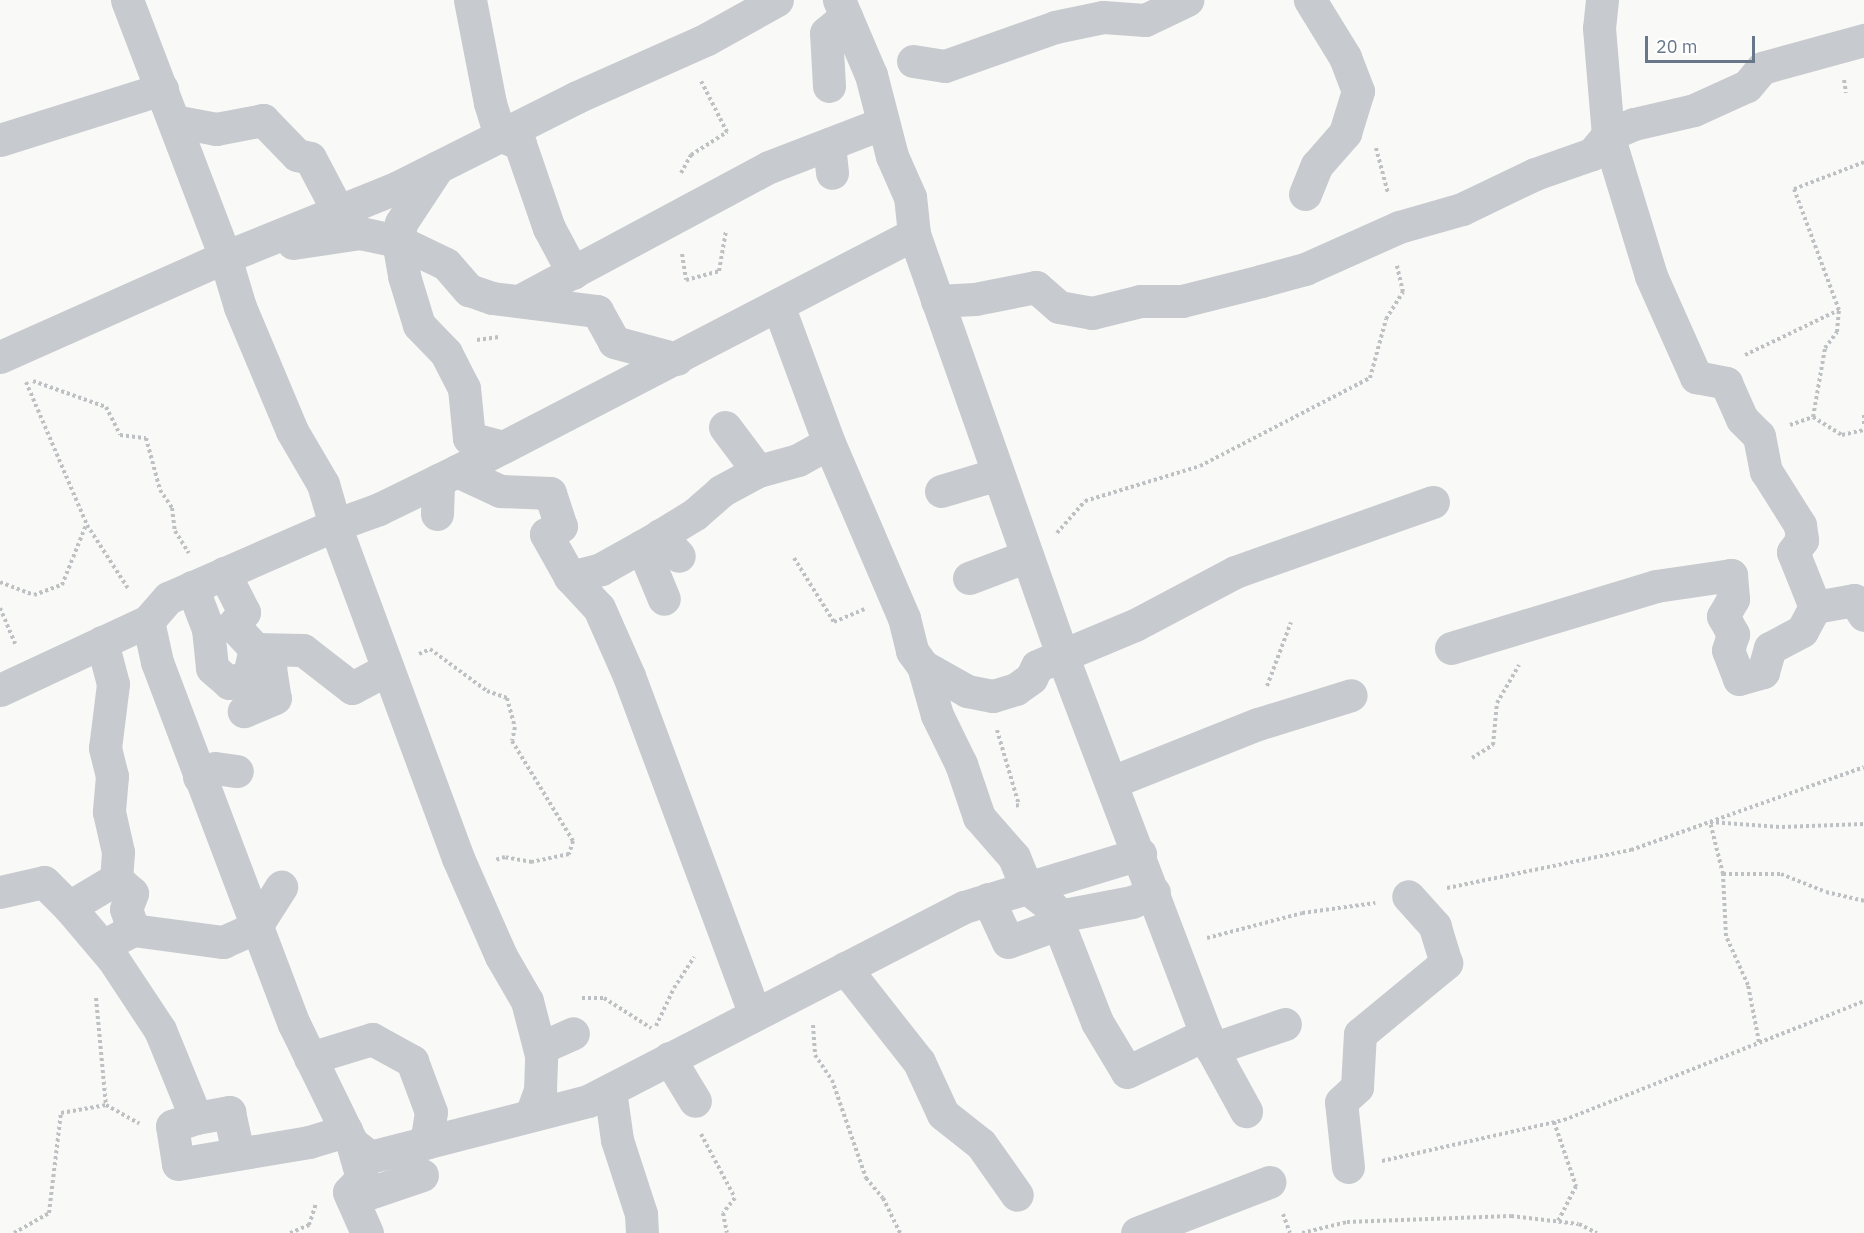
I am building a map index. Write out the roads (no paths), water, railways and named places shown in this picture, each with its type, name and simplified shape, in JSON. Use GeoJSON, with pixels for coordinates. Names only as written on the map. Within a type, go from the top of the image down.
{"type":"FeatureCollection","features":[{"type":"Feature","properties":{"kind":"street"},"geometry":{"type":"LineString","coordinates":[[128,0],[174,121],[232,254],[240,307],[292,431],[323,484],[386,670],[458,858],[501,956],[527,1001],[540,1048],[540,1090],[531,1116]]}},
{"type":"Feature","properties":{"kind":"street"},"geometry":{"type":"LineString","coordinates":[[470,0],[500,135]]}},
{"type":"Feature","properties":{"kind":"street"},"geometry":{"type":"LineString","coordinates":[[0,357],[232,254],[338,211],[439,166],[682,50],[777,0]]}},
{"type":"Feature","properties":{"kind":"street"},"geometry":{"type":"LineString","coordinates":[[871,75],[1095,0]]}},
{"type":"Feature","properties":{"kind":"street"},"geometry":{"type":"LineString","coordinates":[[913,61],[945,66],[1055,27],[1103,18],[1144,20],[1187,0]]}},
{"type":"Feature","properties":{"kind":"street"},"geometry":{"type":"LineString","coordinates":[[1305,194],[1317,165],[1345,133],[1358,90],[1345,57],[1310,0]]}},
{"type":"Feature","properties":{"kind":"street"},"geometry":{"type":"LineString","coordinates":[[1602,0],[1599,28],[1608,135],[1651,276],[1696,377],[1726,383],[1742,419],[1759,436],[1766,471],[1800,525],[1802,540],[1792,552],[1815,607]]}},
{"type":"Feature","properties":{"kind":"street"},"geometry":{"type":"LineString","coordinates":[[842,8],[871,75],[883,123],[910,197],[914,234],[1062,655],[1140,854],[1209,1042],[1246,1111]]}},
{"type":"Feature","properties":{"kind":"street"},"geometry":{"type":"LineString","coordinates":[[829,86],[826,33],[842,8]]}},
{"type":"Feature","properties":{"kind":"street"},"geometry":{"type":"LineString","coordinates":[[937,301],[975,299],[1036,287],[1059,307],[1092,313],[1140,301],[1182,301],[1305,269],[1399,227],[1462,209],[1535,174],[1592,154],[1608,135],[1634,124],[1694,110],[1747,86],[1762,68],[1864,40]]}},
{"type":"Feature","properties":{"kind":"street"},"geometry":{"type":"LineString","coordinates":[[0,140],[162,89]]}},
{"type":"Feature","properties":{"kind":"street"},"geometry":{"type":"LineString","coordinates":[[174,121],[216,129],[262,120],[297,154],[310,158],[338,211]]}},
{"type":"Feature","properties":{"kind":"street"},"geometry":{"type":"LineString","coordinates":[[519,301],[711,196],[831,158],[883,123]]}},
{"type":"Feature","properties":{"kind":"street"},"geometry":{"type":"LineString","coordinates":[[500,135],[520,144],[549,228],[573,273]]}},
{"type":"Feature","properties":{"kind":"street"},"geometry":{"type":"LineString","coordinates":[[439,166],[401,223],[398,242],[419,325],[446,353],[464,387],[469,438],[502,447]]}},
{"type":"Feature","properties":{"kind":"street"},"geometry":{"type":"LineString","coordinates":[[232,254],[360,233],[398,242],[446,264],[469,290],[519,301],[597,311],[614,342],[676,358]]}},
{"type":"Feature","properties":{"kind":"street"},"geometry":{"type":"LineString","coordinates":[[1,703],[102,642],[148,621],[168,598],[335,525],[379,509],[914,234]]}},
{"type":"Feature","properties":{"kind":"street"},"geometry":{"type":"LineString","coordinates":[[778,305],[829,443],[892,598],[904,618],[912,651],[923,666],[937,715],[962,764],[979,817],[1014,856],[1026,887],[1052,907],[1097,1022],[1127,1072],[1209,1042],[1285,1024]]}},
{"type":"Feature","properties":{"kind":"street"},"geometry":{"type":"LineString","coordinates":[[725,427],[758,471]]}},
{"type":"Feature","properties":{"kind":"street"},"geometry":{"type":"LineString","coordinates":[[570,577],[601,569],[660,545],[721,491],[758,471],[798,460],[829,443]]}},
{"type":"Feature","properties":{"kind":"street"},"geometry":{"type":"LineString","coordinates":[[941,491],[998,474]]}},
{"type":"Feature","properties":{"kind":"street"},"geometry":{"type":"LineString","coordinates":[[437,514],[447,475]]}},
{"type":"Feature","properties":{"kind":"street"},"geometry":{"type":"LineString","coordinates":[[447,475],[500,491],[550,493],[561,526],[546,534],[570,577],[599,608],[629,676],[726,933],[754,1014]]}},
{"type":"Feature","properties":{"kind":"street"},"geometry":{"type":"LineString","coordinates":[[923,666],[967,691],[993,696],[1009,691],[1031,678],[1037,666],[1135,625],[1235,572],[1433,502]]}},
{"type":"Feature","properties":{"kind":"street"},"geometry":{"type":"LineString","coordinates":[[660,545],[664,599]]}},
{"type":"Feature","properties":{"kind":"street"},"geometry":{"type":"LineString","coordinates":[[969,578],[1027,556]]}},
{"type":"Feature","properties":{"kind":"street"},"geometry":{"type":"LineString","coordinates":[[1451,648],[1529,621],[1656,586],[1731,575],[1732,599],[1724,616],[1732,634],[1728,650],[1739,679],[1763,672],[1770,648],[1802,631],[1815,607]]}},
{"type":"Feature","properties":{"kind":"street"},"geometry":{"type":"LineString","coordinates":[[208,580],[244,612],[233,625],[251,662],[270,668],[275,698],[244,711]]}},
{"type":"Feature","properties":{"kind":"street"},"geometry":{"type":"LineString","coordinates":[[208,580],[208,629],[212,668],[229,683],[251,662],[303,650],[352,688],[386,670]]}},
{"type":"Feature","properties":{"kind":"street"},"geometry":{"type":"LineString","coordinates":[[1815,607],[1854,600],[1864,615]]}},
{"type":"Feature","properties":{"kind":"street"},"geometry":{"type":"LineString","coordinates":[[148,621],[157,662],[255,928],[310,1058],[349,1137],[362,1178],[349,1192],[367,1233]]}},
{"type":"Feature","properties":{"kind":"street"},"geometry":{"type":"LineString","coordinates":[[102,642],[113,684],[105,748],[112,776],[109,812],[118,852],[116,879]]}},
{"type":"Feature","properties":{"kind":"street"},"geometry":{"type":"LineString","coordinates":[[1112,782],[1258,724],[1351,695]]}},
{"type":"Feature","properties":{"kind":"street"},"geometry":{"type":"LineString","coordinates":[[200,777],[215,768],[237,771]]}},
{"type":"Feature","properties":{"kind":"street"},"geometry":{"type":"LineString","coordinates":[[349,1137],[370,1157],[588,1101],[795,992],[964,907],[1140,854]]}},
{"type":"Feature","properties":{"kind":"street"},"geometry":{"type":"LineString","coordinates":[[69,907],[116,879]]}},
{"type":"Feature","properties":{"kind":"street"},"geometry":{"type":"LineString","coordinates":[[116,879],[132,893],[126,909],[133,930]]}},
{"type":"Feature","properties":{"kind":"street"},"geometry":{"type":"LineString","coordinates":[[0,892],[44,882],[105,949],[160,1030],[184,1122],[178,1164],[349,1137]]}},
{"type":"Feature","properties":{"kind":"street"},"geometry":{"type":"LineString","coordinates":[[105,949],[133,930],[222,942],[255,928],[281,887]]}},
{"type":"Feature","properties":{"kind":"street"},"geometry":{"type":"LineString","coordinates":[[988,899],[1008,942],[1058,924],[1069,915],[1132,902],[1154,892]]}},
{"type":"Feature","properties":{"kind":"street"},"geometry":{"type":"LineString","coordinates":[[1348,1167],[1341,1102],[1357,1086],[1360,1034],[1446,963],[1435,926],[1408,896]]}},
{"type":"Feature","properties":{"kind":"street"},"geometry":{"type":"LineString","coordinates":[[845,968],[919,1062],[943,1114],[981,1144],[1017,1195]]}},
{"type":"Feature","properties":{"kind":"street"},"geometry":{"type":"LineString","coordinates":[[540,1048],[573,1033]]}},
{"type":"Feature","properties":{"kind":"street"},"geometry":{"type":"LineString","coordinates":[[310,1058],[372,1040],[412,1061],[431,1113],[426,1143]]}},
{"type":"Feature","properties":{"kind":"street"},"geometry":{"type":"LineString","coordinates":[[665,1060],[695,1101]]}},
{"type":"Feature","properties":{"kind":"street"},"geometry":{"type":"LineString","coordinates":[[610,1090],[617,1140],[641,1214],[642,1233]]}},
{"type":"Feature","properties":{"kind":"street"},"geometry":{"type":"LineString","coordinates":[[184,1122],[229,1112],[238,1153]]}},
{"type":"Feature","properties":{"kind":"street"},"geometry":{"type":"LineString","coordinates":[[352,1199],[422,1175]]}},
{"type":"Feature","properties":{"kind":"street"},"geometry":{"type":"LineString","coordinates":[[1137,1233],[1269,1182]]}}]}
